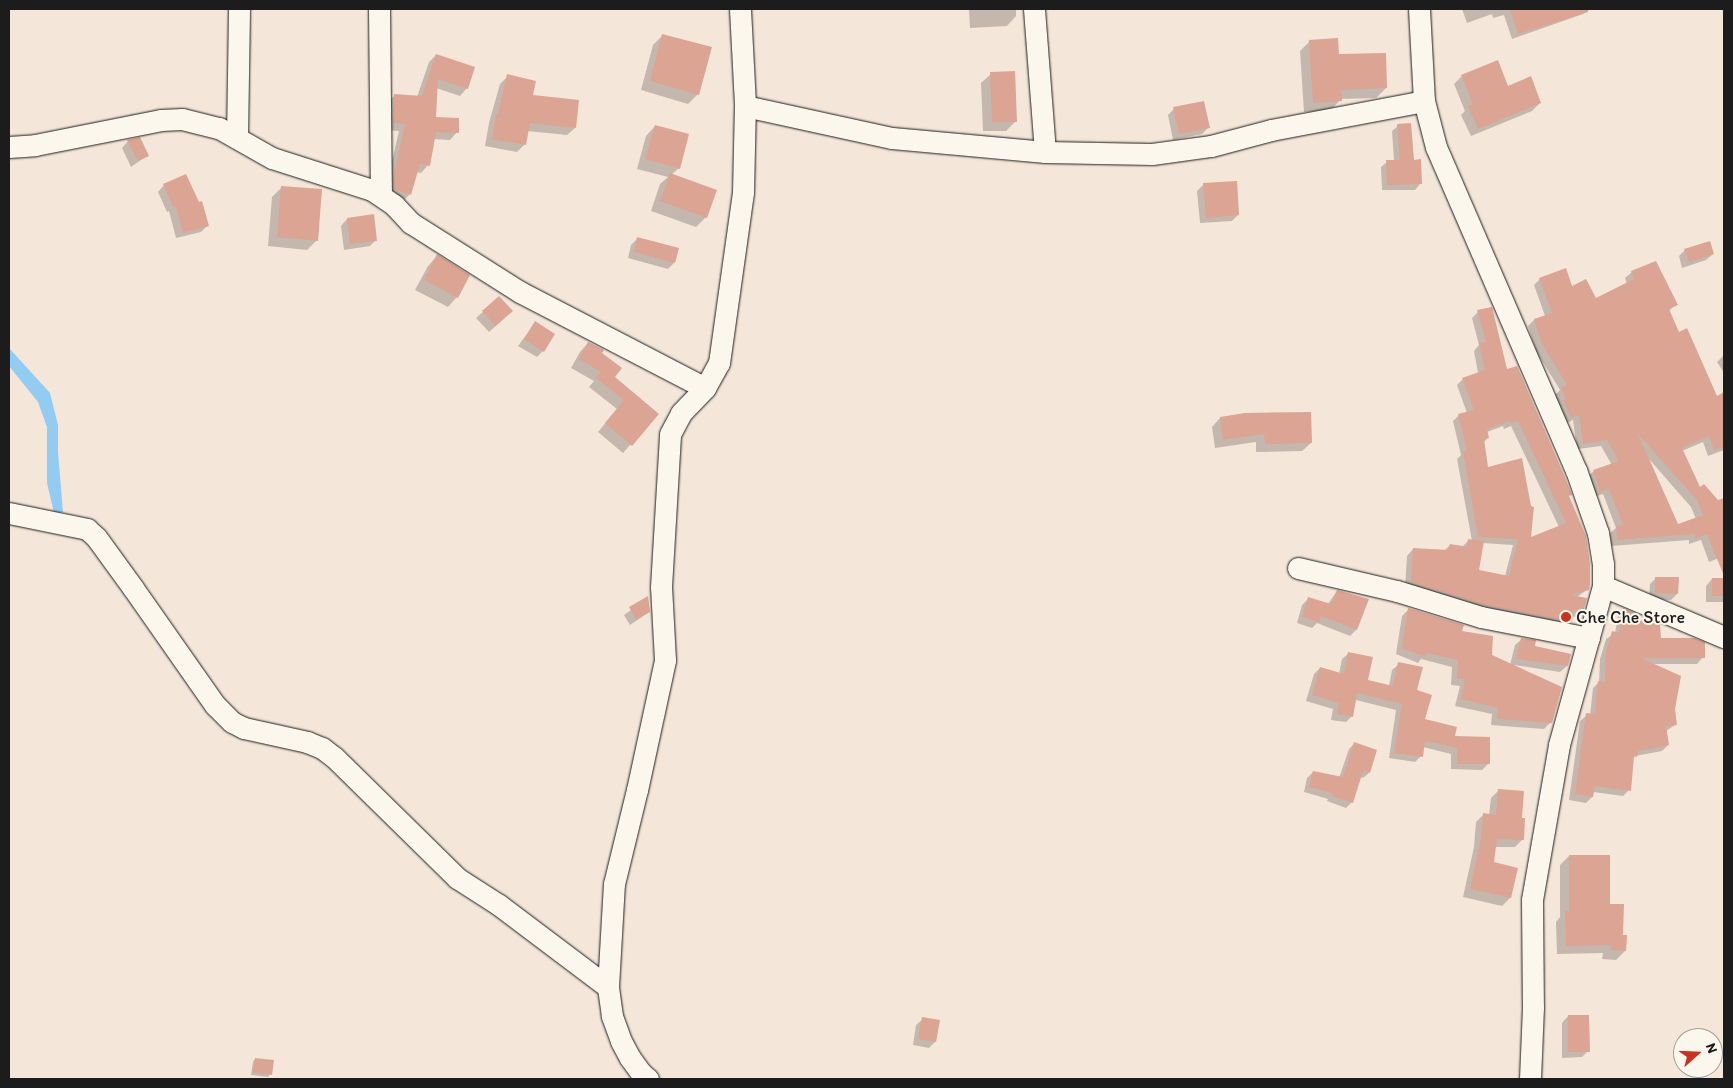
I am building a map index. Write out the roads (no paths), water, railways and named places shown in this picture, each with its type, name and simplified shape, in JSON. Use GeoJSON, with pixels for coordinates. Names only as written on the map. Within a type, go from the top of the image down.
{"type":"FeatureCollection","features":[{"type":"Feature","properties":{"kind":"street"},"geometry":{"type":"LineString","coordinates":[[237,138],[239,9]]}},
{"type":"Feature","properties":{"kind":"street"},"geometry":{"type":"LineString","coordinates":[[379,9],[381,195]]}},
{"type":"Feature","properties":{"kind":"street"},"geometry":{"type":"LineString","coordinates":[[648,1079],[641,1073],[621,1041],[612,1016],[608,987],[614,884],[638,790],[665,660],[661,587],[670,434],[681,413],[705,388],[719,363],[726,330],[743,192],[745,106],[740,9]]}},
{"type":"Feature","properties":{"kind":"street"},"geometry":{"type":"LineString","coordinates":[[1034,9],[1045,152]]}},
{"type":"Feature","properties":{"kind":"street"},"geometry":{"type":"LineString","coordinates":[[1419,9],[1424,101],[1436,147],[1576,470],[1598,533],[1604,563],[1603,586],[1559,745],[1532,900],[1533,1007],[1530,1079]]}},
{"type":"Feature","properties":{"kind":"street"},"geometry":{"type":"LineString","coordinates":[[745,106],[892,138],[1045,152],[1152,154],[1211,146],[1271,130],[1424,101]]}},
{"type":"Feature","properties":{"kind":"street"},"geometry":{"type":"LineString","coordinates":[[9,147],[35,145],[161,120],[175,119],[219,128],[272,158],[347,181],[381,195],[411,223],[520,292],[705,388]]}},
{"type":"Feature","properties":{"kind":"street"},"geometry":{"type":"LineString","coordinates":[[9,513],[87,529],[96,537],[139,595],[215,705],[232,722],[244,728],[307,742],[322,748],[341,764],[457,878],[499,905],[608,987]]}},
{"type":"Feature","properties":{"kind":"street"},"geometry":{"type":"LineString","coordinates":[[1298,568],[1397,591],[1482,617],[1589,638]]}},
{"type":"Feature","properties":{"kind":"street"},"geometry":{"type":"LineString","coordinates":[[1603,586],[1724,637]]}},
{"type":"Feature","properties":{"kind":"water"},"geometry":{"type":"Polygon","coordinates":[[[9,348],[50,393],[58,425],[58,452],[63,512],[54,513],[47,483],[47,427],[38,402],[9,366],[9,348]]]}},
{"type":"Feature","properties":{"kind":"place","name":"Che Che Store"},"geometry":{"type":"Point","coordinates":[1566,617]}}]}
